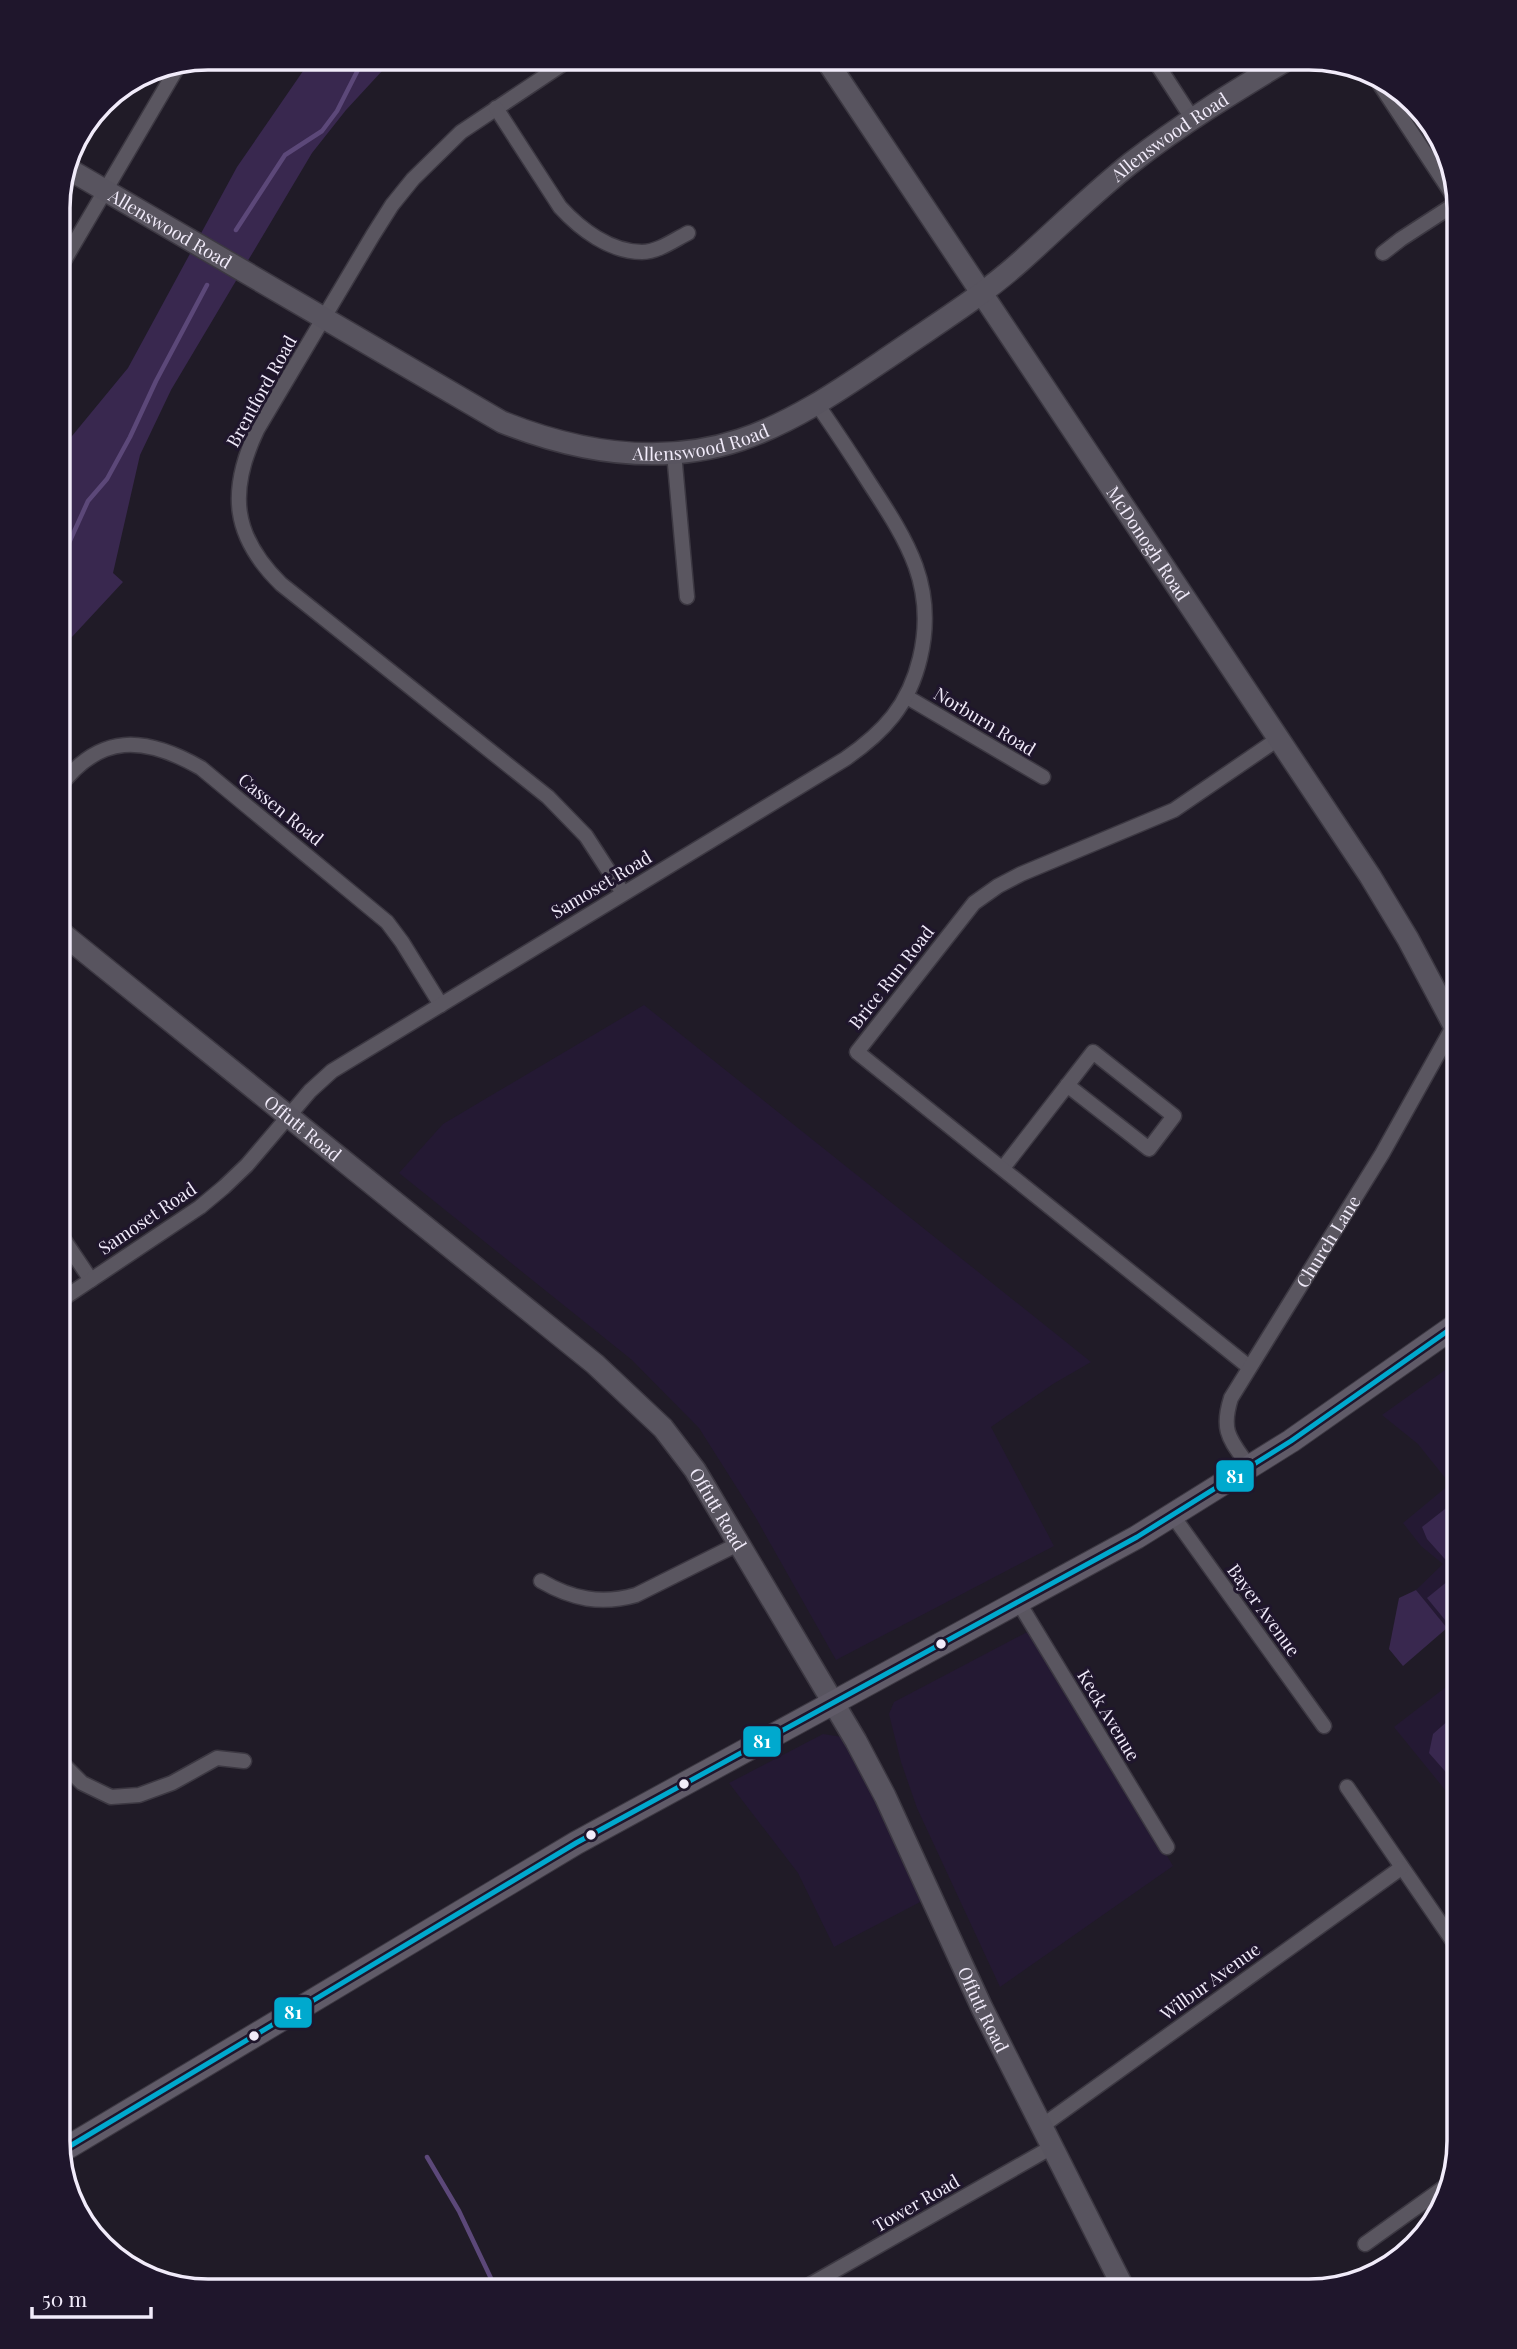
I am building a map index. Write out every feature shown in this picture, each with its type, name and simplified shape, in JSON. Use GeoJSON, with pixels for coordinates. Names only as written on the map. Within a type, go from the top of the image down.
{"type":"FeatureCollection","features":[{"type":"Feature","properties":{"kind":"main road"},"geometry":{"type":"LineString","coordinates":[[70,2146],[559,1853],[1173,1516],[1250,1468],[1447,1331]]}},
{"type":"Feature","properties":{"kind":"street","name":"Brentford Road"},"geometry":{"type":"LineString","coordinates":[[554,70],[461,132],[413,179],[392,205],[257,430],[246,454],[239,484],[240,515],[254,554],[281,584],[548,797],[586,836],[623,893]]}},
{"type":"Feature","properties":{"kind":"street","name":"McDonogh Road"},"geometry":{"type":"LineString","coordinates":[[833,70],[1393,913],[1447,1006]]}},
{"type":"Feature","properties":{"kind":"street"},"geometry":{"type":"LineString","coordinates":[[1161,70],[1192,118]]}},
{"type":"Feature","properties":{"kind":"street","name":"Allenswood Road"},"geometry":{"type":"LineString","coordinates":[[75,173],[490,415],[536,436],[615,453],[674,453],[739,440],[817,404],[983,293],[1130,164],[1192,118],[1270,70]]}},
{"type":"Feature","properties":{"kind":"street"},"geometry":{"type":"LineString","coordinates":[[70,251],[173,75]]}},
{"type":"Feature","properties":{"kind":"street"},"geometry":{"type":"LineString","coordinates":[[1385,93],[1444,182]]}},
{"type":"Feature","properties":{"kind":"street"},"geometry":{"type":"LineString","coordinates":[[496,108],[560,207],[572,221],[589,233],[608,243],[643,252],[662,247],[688,233]]}},
{"type":"Feature","properties":{"kind":"street"},"geometry":{"type":"LineString","coordinates":[[1383,253],[1447,210]]}},
{"type":"Feature","properties":{"kind":"street","name":"Samoset Road"},"geometry":{"type":"LineString","coordinates":[[70,1294],[200,1207],[224,1187],[310,1091],[332,1071],[845,759],[872,741],[889,723],[907,697],[926,636],[926,606],[921,577],[900,528],[817,404]]}},
{"type":"Feature","properties":{"kind":"street"},"geometry":{"type":"LineString","coordinates":[[674,453],[687,597]]}},
{"type":"Feature","properties":{"kind":"street","name":"Norburn Road"},"geometry":{"type":"LineString","coordinates":[[907,697],[1043,777]]}},
{"type":"Feature","properties":{"kind":"street","name":"Brice Run Road"},"geometry":{"type":"LineString","coordinates":[[1249,1367],[857,1052],[974,903],[1021,874],[1174,810],[1278,739]]}},
{"type":"Feature","properties":{"kind":"street","name":"Cassen Road"},"geometry":{"type":"LineString","coordinates":[[70,775],[95,754],[115,746],[136,743],[158,747],[201,768],[387,922],[441,1005]]}},
{"type":"Feature","properties":{"kind":"street","name":"Offutt Road"},"geometry":{"type":"LineString","coordinates":[[70,940],[595,1364],[643,1407],[671,1438],[695,1470],[740,1543],[885,1796],[965,1972],[1119,2279]]}},
{"type":"Feature","properties":{"kind":"street","name":"Church Lane"},"geometry":{"type":"LineString","coordinates":[[1250,1468],[1230,1439],[1225,1426],[1231,1398],[1447,1044]]}},
{"type":"Feature","properties":{"kind":"street"},"geometry":{"type":"LineString","coordinates":[[1003,1168],[1093,1052],[1174,1116],[1149,1149],[1067,1086]]}},
{"type":"Feature","properties":{"kind":"street"},"geometry":{"type":"LineString","coordinates":[[70,1249],[91,1280]]}},
{"type":"Feature","properties":{"kind":"street","name":"Bayer Avenue"},"geometry":{"type":"LineString","coordinates":[[1173,1516],[1324,1726]]}},
{"type":"Feature","properties":{"kind":"street"},"geometry":{"type":"LineString","coordinates":[[541,1581],[583,1600],[619,1600],[636,1595],[740,1543]]}},
{"type":"Feature","properties":{"kind":"street","name":"Keck Avenue"},"geometry":{"type":"LineString","coordinates":[[1018,1603],[1167,1847]]}},
{"type":"Feature","properties":{"kind":"street"},"geometry":{"type":"LineString","coordinates":[[70,1771],[82,1783],[111,1797],[139,1795],[172,1783],[217,1758],[244,1761]]}},
{"type":"Feature","properties":{"kind":"street"},"geometry":{"type":"LineString","coordinates":[[1347,1787],[1447,1933]]}},
{"type":"Feature","properties":{"kind":"street","name":"Wilbur Avenue"},"geometry":{"type":"LineString","coordinates":[[1042,2126],[1401,1868]]}},
{"type":"Feature","properties":{"kind":"street","name":"Tower Road"},"geometry":{"type":"LineString","coordinates":[[820,2279],[1052,2147]]}},
{"type":"Feature","properties":{"kind":"street"},"geometry":{"type":"LineString","coordinates":[[1365,2244],[1437,2192]]}},
{"type":"Feature","properties":{"kind":"shaded area"},"geometry":{"type":"Polygon","coordinates":[[[304,70],[383,70],[312,153],[171,390],[140,455],[113,573],[123,582],[70,639],[70,438],[128,368],[237,167],[304,70]]]}},
{"type":"Feature","properties":{"kind":"shaded area"},"geometry":{"type":"Polygon","coordinates":[[[644,1005],[1091,1362],[1053,1384],[991,1427],[1054,1546],[836,1660],[756,1518],[699,1428],[632,1360],[399,1173],[443,1124],[644,1005]]]}},
{"type":"Feature","properties":{"kind":"shaded area"},"geometry":{"type":"Polygon","coordinates":[[[1447,1369],[1447,1480],[1418,1444],[1382,1415],[1447,1369]]]}},
{"type":"Feature","properties":{"kind":"shaded area"},"geometry":{"type":"Polygon","coordinates":[[[1447,1486],[1447,1628],[1416,1590],[1443,1564],[1421,1546],[1403,1523],[1447,1486]]]}},
{"type":"Feature","properties":{"kind":"shaded area"},"geometry":{"type":"Polygon","coordinates":[[[1447,1507],[1447,1561],[1427,1539],[1422,1527],[1447,1507]]]}},
{"type":"Feature","properties":{"kind":"shaded area"},"geometry":{"type":"Polygon","coordinates":[[[1447,1582],[1447,1622],[1427,1598],[1447,1582]]]}},
{"type":"Feature","properties":{"kind":"shaded area"},"geometry":{"type":"Polygon","coordinates":[[[1416,1590],[1447,1628],[1403,1666],[1389,1649],[1399,1598],[1416,1590]]]}},
{"type":"Feature","properties":{"kind":"shaded area"},"geometry":{"type":"Polygon","coordinates":[[[1031,1630],[1173,1866],[1000,1987],[917,1808],[901,1762],[889,1714],[894,1702],[1031,1630]]]}},
{"type":"Feature","properties":{"kind":"shaded area"},"geometry":{"type":"Polygon","coordinates":[[[1447,1686],[1447,1792],[1394,1727],[1447,1686]]]}},
{"type":"Feature","properties":{"kind":"shaded area"},"geometry":{"type":"Polygon","coordinates":[[[1447,1722],[1447,1773],[1429,1753],[1433,1734],[1447,1722]]]}},
{"type":"Feature","properties":{"kind":"shaded area"},"geometry":{"type":"Polygon","coordinates":[[[823,1734],[843,1737],[924,1900],[834,1947],[798,1873],[729,1783],[823,1734]]]}},
{"type":"Feature","properties":{"kind":"waterway"},"geometry":{"type":"LineString","coordinates":[[236,230],[285,155],[322,131],[337,111],[358,70]]}},
{"type":"Feature","properties":{"kind":"waterway"},"geometry":{"type":"LineString","coordinates":[[70,541],[88,501],[107,479],[130,437],[156,381],[207,285]]}},
{"type":"Feature","properties":{"kind":"waterway"},"geometry":{"type":"LineString","coordinates":[[427,2157],[459,2211],[491,2279]]}},
{"type":"Feature","properties":{"kind":"transit line","name":"81"},"geometry":{"type":"LineString","coordinates":[[70,2146],[576,1843],[1137,1537],[1291,1441],[1447,1331]]}}]}
